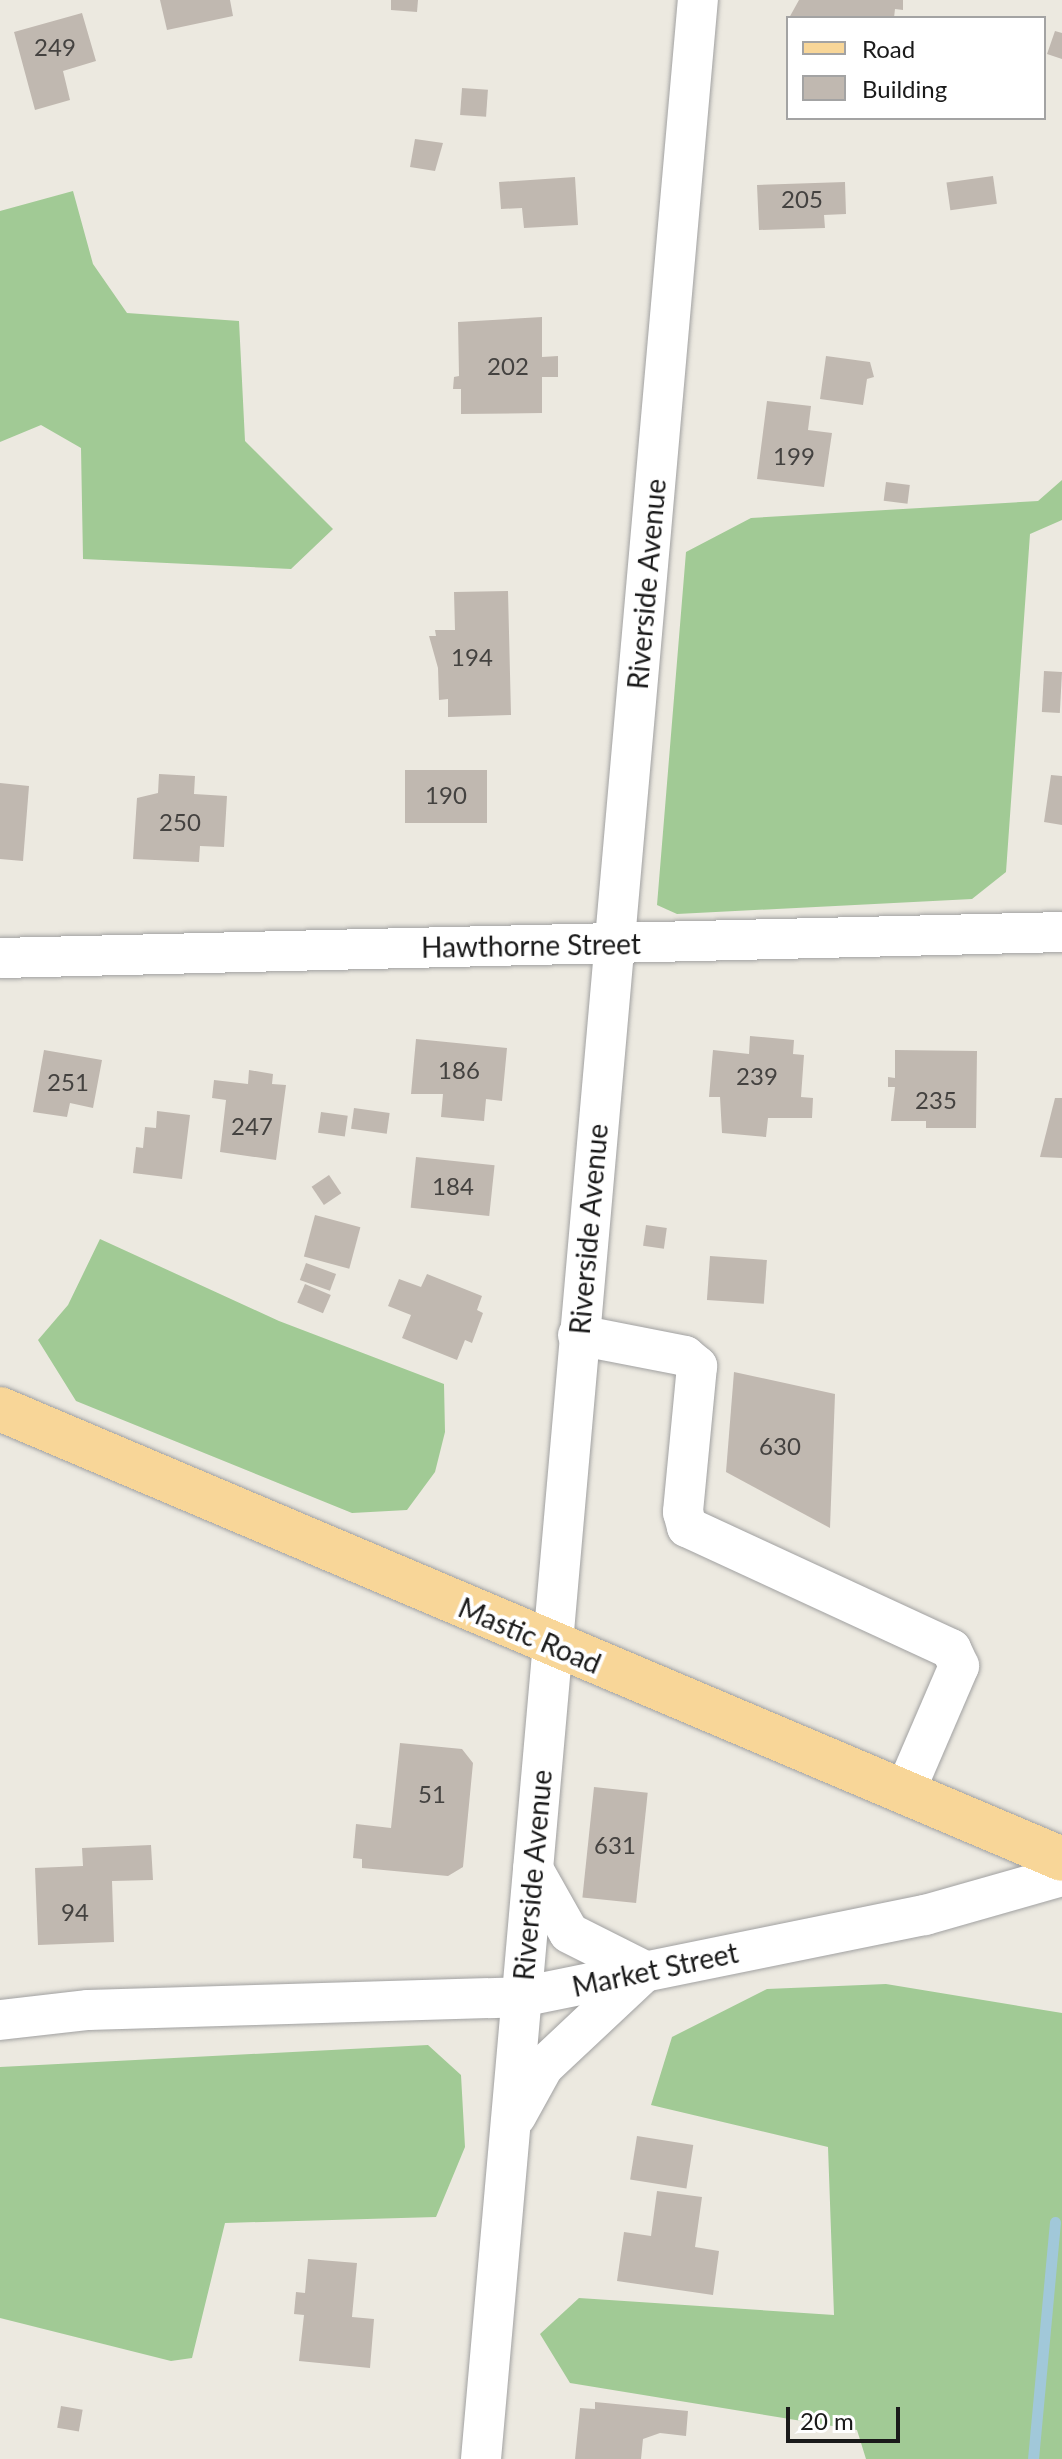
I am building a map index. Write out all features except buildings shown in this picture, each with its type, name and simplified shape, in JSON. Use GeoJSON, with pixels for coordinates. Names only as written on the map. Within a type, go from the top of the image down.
{"type":"FeatureCollection","features":[{"type":"Feature","properties":{"kind":"main road","name":"Mastic Road"},"geometry":{"type":"LineString","coordinates":[[0,1409],[552,1645],[906,1789],[1062,1859]]}},
{"type":"Feature","properties":{"kind":"street","name":"Riverside Avenue"},"geometry":{"type":"LineString","coordinates":[[481,2459],[698,0]]}},
{"type":"Feature","properties":{"kind":"street","name":"Hawthorne Street"},"geometry":{"type":"LineString","coordinates":[[0,958],[1062,932]]}},
{"type":"Feature","properties":{"kind":"street"},"geometry":{"type":"LineString","coordinates":[[578,1335],[685,1356],[697,1366],[683,1512],[687,1527],[951,1649],[959,1666],[906,1789]]}},
{"type":"Feature","properties":{"kind":"street"},"geometry":{"type":"LineString","coordinates":[[510,2126],[543,2067],[645,1971],[569,1933],[533,1869]]}},
{"type":"Feature","properties":{"kind":"street","name":"Market Street"},"geometry":{"type":"LineString","coordinates":[[0,2020],[88,2010],[521,1997],[925,1915],[1062,1876]]}},
{"type":"Feature","properties":{"kind":"green space"},"geometry":{"type":"Polygon","coordinates":[[[73,191],[93,264],[127,313],[239,321],[245,441],[333,529],[291,569],[83,559],[81,448],[41,425],[0,442],[0,211],[73,191]]]}},
{"type":"Feature","properties":{"kind":"green space"},"geometry":{"type":"Polygon","coordinates":[[[1062,480],[1062,520],[1030,534],[1006,872],[972,899],[677,914],[657,905],[686,552],[751,518],[1038,501],[1062,480]]]}},
{"type":"Feature","properties":{"kind":"green space"},"geometry":{"type":"Polygon","coordinates":[[[100,1239],[279,1321],[444,1384],[445,1432],[435,1472],[407,1510],[352,1513],[76,1401],[38,1340],[68,1305],[100,1239]]]}},
{"type":"Feature","properties":{"kind":"green space"},"geometry":{"type":"Polygon","coordinates":[[[886,1984],[1062,2013],[1062,2459],[866,2459],[857,2430],[570,2383],[540,2334],[579,2298],[834,2315],[828,2147],[651,2105],[672,2037],[767,1989],[886,1984]]]}},
{"type":"Feature","properties":{"kind":"green space"},"geometry":{"type":"Polygon","coordinates":[[[428,2045],[461,2075],[465,2147],[436,2217],[225,2223],[192,2358],[171,2361],[0,2318],[0,2067],[428,2045]]]}},
{"type":"Feature","properties":{"kind":"waterway"},"geometry":{"type":"LineString","coordinates":[[1033,2459],[1055,2222]]}}]}
